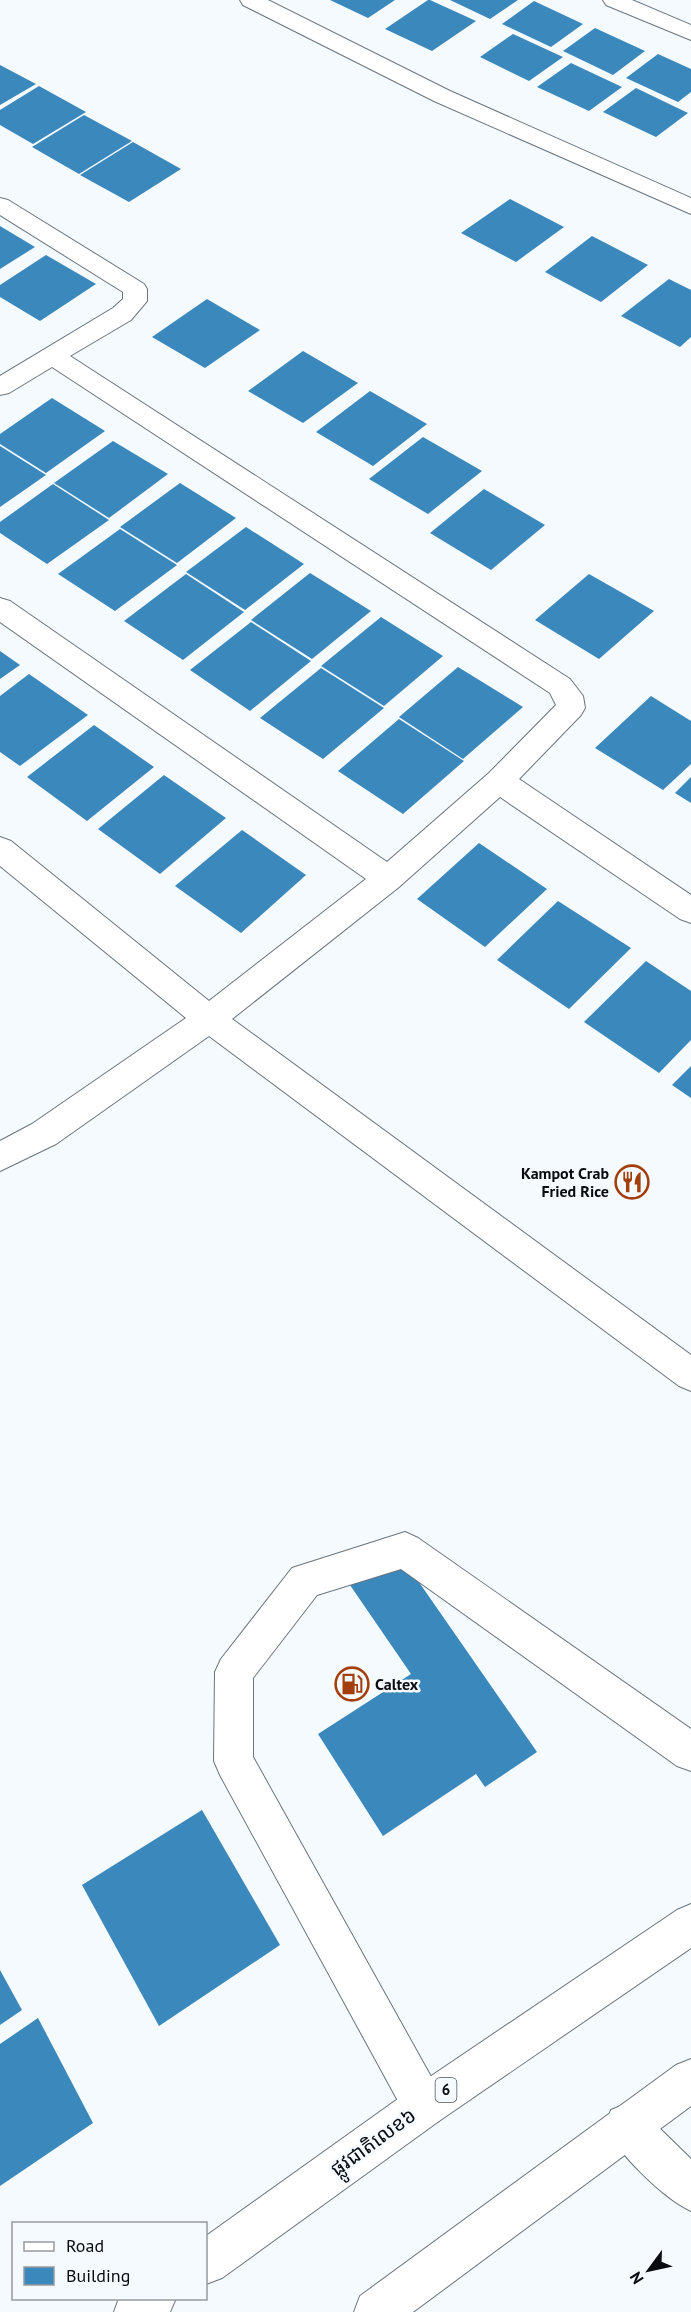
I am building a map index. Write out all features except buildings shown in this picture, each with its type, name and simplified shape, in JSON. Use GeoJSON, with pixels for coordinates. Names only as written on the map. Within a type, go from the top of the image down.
{"type":"FeatureCollection","features":[{"type":"Feature","properties":{"kind":"main road"},"geometry":{"type":"LineString","coordinates":[[251,0],[442,96],[691,207]]}},
{"type":"Feature","properties":{"kind":"main road"},"geometry":{"type":"LineString","coordinates":[[614,0],[691,33]]}},
{"type":"Feature","properties":{"kind":"main road"},"geometry":{"type":"LineString","coordinates":[[0,205],[135,289],[135,301],[122,314],[0,386]]}},
{"type":"Feature","properties":{"kind":"main road"},"geometry":{"type":"LineString","coordinates":[[0,1157],[44,1134],[210,1018],[388,879],[499,781],[571,708],[569,696],[560,686],[52,356]]}},
{"type":"Feature","properties":{"kind":"main road"},"geometry":{"type":"LineString","coordinates":[[0,608],[388,879]]}},
{"type":"Feature","properties":{"kind":"main road"},"geometry":{"type":"LineString","coordinates":[[499,781],[691,910]]}},
{"type":"Feature","properties":{"kind":"main road"},"geometry":{"type":"LineString","coordinates":[[0,849],[210,1018],[691,1375]]}},
{"type":"Feature","properties":{"kind":"main road"},"geometry":{"type":"LineString","coordinates":[[424,2106],[234,1761],[234,1672],[305,1581],[405,1550],[691,1752]]}},
{"type":"Feature","properties":{"kind":"main road","name":"ផ្លូវជាតិលេខ៦"},"geometry":{"type":"LineString","coordinates":[[207,2261],[424,2106],[691,1924]]}},
{"type":"Feature","properties":{"kind":"main road"},"geometry":{"type":"LineString","coordinates":[[376,2312],[626,2125],[691,2080]]}},
{"type":"Feature","properties":{"kind":"main road"},"geometry":{"type":"LineString","coordinates":[[626,2125],[691,2189]]}},
{"type":"Feature","properties":{"kind":"main road"},"geometry":{"type":"LineString","coordinates":[[136,2312],[151,2300]]}},
{"type":"Feature","properties":{"kind":"place","name":"Kampot Crab Fried Rice"},"geometry":{"type":"Point","coordinates":[632,1182]}},
{"type":"Feature","properties":{"kind":"place","name":"Caltex"},"geometry":{"type":"Point","coordinates":[352,1684]}}]}
